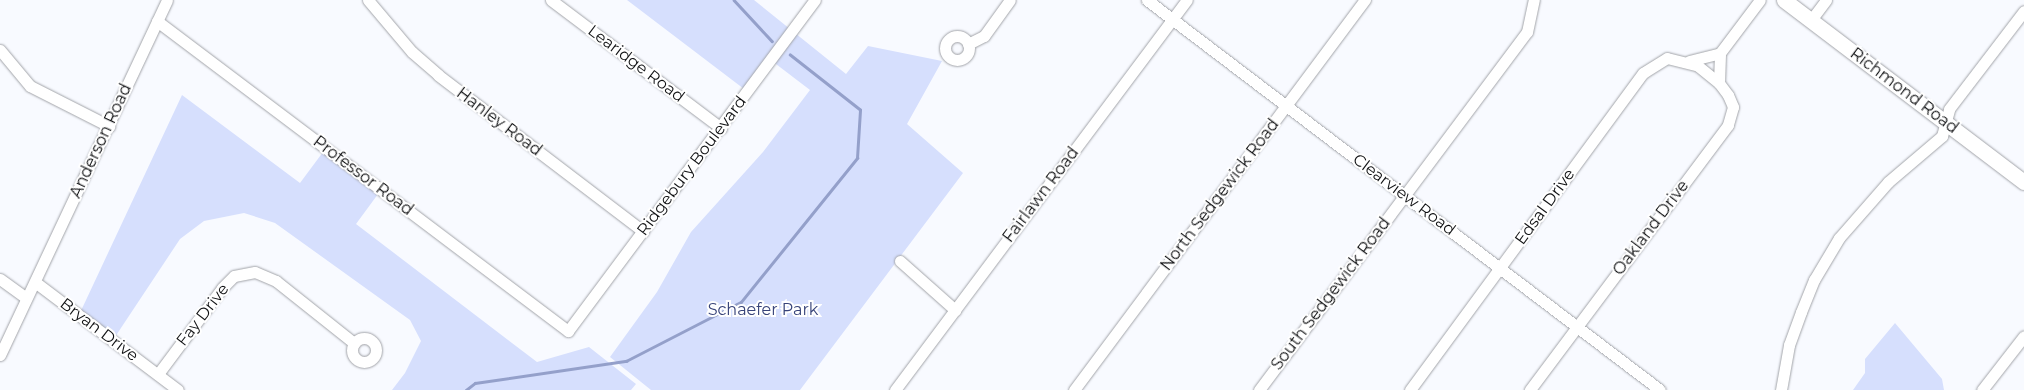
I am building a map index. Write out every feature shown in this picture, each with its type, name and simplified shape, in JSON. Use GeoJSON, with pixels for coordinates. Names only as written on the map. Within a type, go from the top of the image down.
{"type":"FeatureCollection","features":[{"type":"Feature","properties":{"kind":"main road","name":"Richmond Road"},"geometry":{"type":"LineString","coordinates":[[1784,0],[2024,182]]}},
{"type":"Feature","properties":{"kind":"street","name":"Anderson Road"},"geometry":{"type":"LineString","coordinates":[[35,282],[167,0]]}},
{"type":"Feature","properties":{"kind":"street","name":"Hanley Road"},"geometry":{"type":"LineString","coordinates":[[368,0],[412,52],[438,75],[643,231]]}},
{"type":"Feature","properties":{"kind":"street","name":"Learidge Road"},"geometry":{"type":"LineString","coordinates":[[551,0],[721,128]]}},
{"type":"Feature","properties":{"kind":"street","name":"Ridgebury Boulevard"},"geometry":{"type":"LineString","coordinates":[[568,332],[815,0]]}},
{"type":"Feature","properties":{"kind":"street"},"geometry":{"type":"LineString","coordinates":[[968,44],[984,36],[1010,0]]}},
{"type":"Feature","properties":{"kind":"street","name":"Clearview Road"},"geometry":{"type":"LineString","coordinates":[[1147,0],[1660,390]]}},
{"type":"Feature","properties":{"kind":"street","name":"Fairlawn Road"},"geometry":{"type":"LineString","coordinates":[[895,390],[1187,0]]}},
{"type":"Feature","properties":{"kind":"street","name":"North Sedgewick Road"},"geometry":{"type":"LineString","coordinates":[[1074,390],[1366,0]]}},
{"type":"Feature","properties":{"kind":"street","name":"South Sedgewick Road"},"geometry":{"type":"LineString","coordinates":[[1259,390],[1527,32],[1534,0]]}},
{"type":"Feature","properties":{"kind":"street"},"geometry":{"type":"LineString","coordinates":[[1719,83],[1720,53],[1760,0]]}},
{"type":"Feature","properties":{"kind":"street"},"geometry":{"type":"LineString","coordinates":[[1811,20],[1826,0]]}},
{"type":"Feature","properties":{"kind":"street"},"geometry":{"type":"LineString","coordinates":[[1780,390],[1789,346],[1800,312],[1814,280],[1839,238],[1888,182],[1942,136],[1949,109],[2024,11]]}},
{"type":"Feature","properties":{"kind":"street","name":"Professor Road"},"geometry":{"type":"LineString","coordinates":[[157,21],[568,332]]}},
{"type":"Feature","properties":{"kind":"street"},"geometry":{"type":"LineString","coordinates":[[0,50],[30,86],[108,126]]}},
{"type":"Feature","properties":{"kind":"street","name":"Edsal Drive"},"geometry":{"type":"LineString","coordinates":[[1410,390],[1644,72],[1667,58],[1693,63],[1720,53]]}},
{"type":"Feature","properties":{"kind":"street","name":"Oakland Drive"},"geometry":{"type":"LineString","coordinates":[[1530,390],[1728,125],[1733,107],[1719,83],[1693,63]]}},
{"type":"Feature","properties":{"kind":"street"},"geometry":{"type":"LineString","coordinates":[[900,261],[955,310]]}},
{"type":"Feature","properties":{"kind":"street","name":"Fay Drive"},"geometry":{"type":"LineString","coordinates":[[158,374],[222,288],[234,276],[255,272],[276,281],[354,343]]}},
{"type":"Feature","properties":{"kind":"street"},"geometry":{"type":"LineString","coordinates":[[0,279],[26,298]]}},
{"type":"Feature","properties":{"kind":"street"},"geometry":{"type":"LineString","coordinates":[[0,356],[35,282]]}},
{"type":"Feature","properties":{"kind":"street","name":"Bryan Drive"},"geometry":{"type":"LineString","coordinates":[[35,282],[178,390]]}},
{"type":"Feature","properties":{"kind":"street"},"geometry":{"type":"LineString","coordinates":[[1982,390],[2024,336]]}},
{"type":"Feature","properties":{"kind":"green space","name":"Schaefer Park"},"geometry":{"type":"Polygon","coordinates":[[[627,0],[754,0],[846,74],[868,46],[942,61],[907,124],[963,173],[800,390],[651,390],[610,357],[657,292],[691,232],[763,152],[810,90],[772,61],[748,92],[627,0]]]}},
{"type":"Feature","properties":{"kind":"green space"},"geometry":{"type":"Polygon","coordinates":[[[182,95],[300,183],[326,148],[381,190],[356,224],[537,362],[589,347],[636,384],[631,390],[392,390],[405,373],[421,341],[410,320],[275,223],[244,213],[204,221],[180,239],[113,340],[79,315],[182,95]]]}},
{"type":"Feature","properties":{"kind":"green space"},"geometry":{"type":"Polygon","coordinates":[[[1895,323],[1942,379],[1944,390],[1853,390],[1865,373],[1865,359],[1895,323]]]}},
{"type":"Feature","properties":{"kind":"waterway"},"geometry":{"type":"LineString","coordinates":[[734,0],[772,41]]}},
{"type":"Feature","properties":{"kind":"waterway"},"geometry":{"type":"LineString","coordinates":[[466,390],[475,383],[626,361],[741,302],[857,158],[860,110],[790,55]]}}]}
